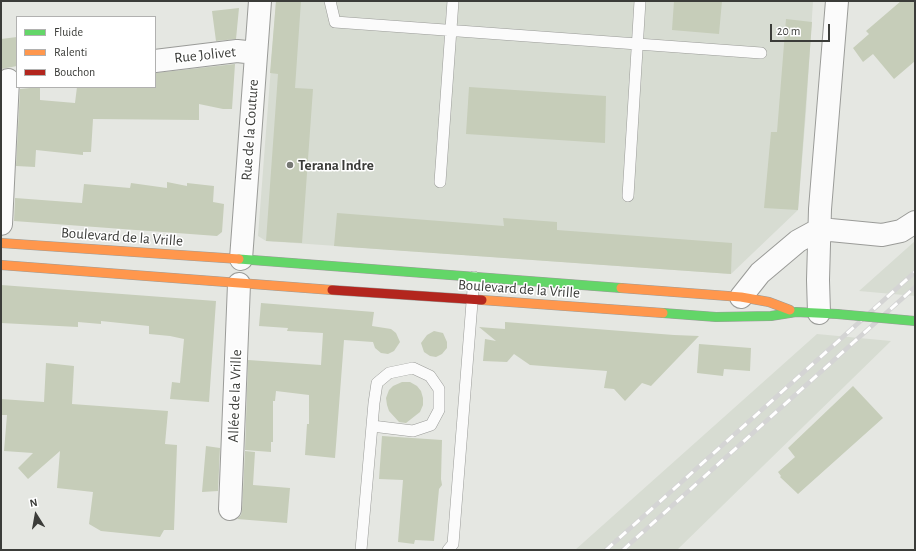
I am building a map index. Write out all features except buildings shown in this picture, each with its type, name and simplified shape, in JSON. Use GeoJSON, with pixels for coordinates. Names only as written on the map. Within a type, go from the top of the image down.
{"type":"FeatureCollection","features":[{"type":"Feature","properties":{"kind":"main road","name":"Boulevard de la Vrille"},"geometry":{"type":"LineString","coordinates":[[1,243],[241,259],[741,297],[769,302],[796,312]]}},
{"type":"Feature","properties":{"kind":"main road"},"geometry":{"type":"LineString","coordinates":[[239,284],[241,259]]}},
{"type":"Feature","properties":{"kind":"main road","name":"Boulevard de la Vrille"},"geometry":{"type":"LineString","coordinates":[[1,265],[239,284],[716,317],[771,316],[796,312],[915,321]]}},
{"type":"Feature","properties":{"kind":"street","name":"Rue de la Couture"},"geometry":{"type":"LineString","coordinates":[[241,259],[260,1]]}},
{"type":"Feature","properties":{"kind":"street"},"geometry":{"type":"LineString","coordinates":[[828,314],[818,280],[820,209],[837,1]]}},
{"type":"Feature","properties":{"kind":"street","name":"Rue Jolivet"},"geometry":{"type":"LineString","coordinates":[[156,61],[236,51],[256,52]]}},
{"type":"Feature","properties":{"kind":"street"},"geometry":{"type":"LineString","coordinates":[[1,224],[9,80]]}},
{"type":"Feature","properties":{"kind":"street"},"geometry":{"type":"LineString","coordinates":[[741,297],[760,273],[798,241],[820,229],[882,235],[901,231],[915,222]]}},
{"type":"Feature","properties":{"kind":"street","name":"Allée de la Vrille"},"geometry":{"type":"LineString","coordinates":[[230,509],[239,284]]}},
{"type":"Feature","properties":{"kind":"lane"},"geometry":{"type":"LineString","coordinates":[[330,1],[335,22],[761,53]]}},
{"type":"Feature","properties":{"kind":"lane"},"geometry":{"type":"LineString","coordinates":[[440,182],[453,1]]}},
{"type":"Feature","properties":{"kind":"lane"},"geometry":{"type":"LineString","coordinates":[[628,196],[640,1]]}},
{"type":"Feature","properties":{"kind":"lane"},"geometry":{"type":"LineString","coordinates":[[448,550],[453,544],[474,277]]}},
{"type":"Feature","properties":{"kind":"lane"},"geometry":{"type":"LineString","coordinates":[[361,550],[372,426],[377,383],[389,373],[413,368],[430,376],[439,389],[439,410],[431,425],[413,431],[372,426]]}},
{"type":"Feature","properties":{"kind":"shaded area"},"geometry":{"type":"Polygon","coordinates":[[[276,1],[813,1],[798,210],[731,274],[266,241],[258,236],[276,1]]]}},
{"type":"Feature","properties":{"kind":"shaded area"},"geometry":{"type":"Polygon","coordinates":[[[915,241],[915,296],[859,291],[915,241]]]}},
{"type":"Feature","properties":{"kind":"shaded area"},"geometry":{"type":"Polygon","coordinates":[[[817,334],[891,341],[677,550],[575,550],[817,334]]]}},
{"type":"Feature","properties":{"kind":"railway"},"geometry":{"type":"LineString","coordinates":[[606,550],[915,272]]}},
{"type":"Feature","properties":{"kind":"railway"},"geometry":{"type":"LineString","coordinates":[[623,550],[915,287]]}},
{"type":"Feature","properties":{"kind":"traffic: fast"},"geometry":{"type":"LineString","coordinates":[[239,259],[621,288]]}},
{"type":"Feature","properties":{"kind":"traffic: fast"},"geometry":{"type":"LineString","coordinates":[[663,313],[716,317],[771,316],[796,312],[837,314]]}},
{"type":"Feature","properties":{"kind":"traffic: fast"},"geometry":{"type":"LineString","coordinates":[[837,314],[915,321]]}},
{"type":"Feature","properties":{"kind":"traffic: slow"},"geometry":{"type":"LineString","coordinates":[[1,243],[239,259]]}},
{"type":"Feature","properties":{"kind":"traffic: slow"},"geometry":{"type":"LineString","coordinates":[[1,265],[332,290]]}},
{"type":"Feature","properties":{"kind":"traffic: slow"},"geometry":{"type":"LineString","coordinates":[[621,288],[741,297],[769,302],[790,310]]}},
{"type":"Feature","properties":{"kind":"traffic: slow"},"geometry":{"type":"LineString","coordinates":[[482,300],[663,313]]}},
{"type":"Feature","properties":{"kind":"traffic: jam"},"geometry":{"type":"LineString","coordinates":[[332,290],[482,300]]}},
{"type":"Feature","properties":{"kind":"place","name":"Terana Indre"},"geometry":{"type":"Point","coordinates":[290,165]}}]}
